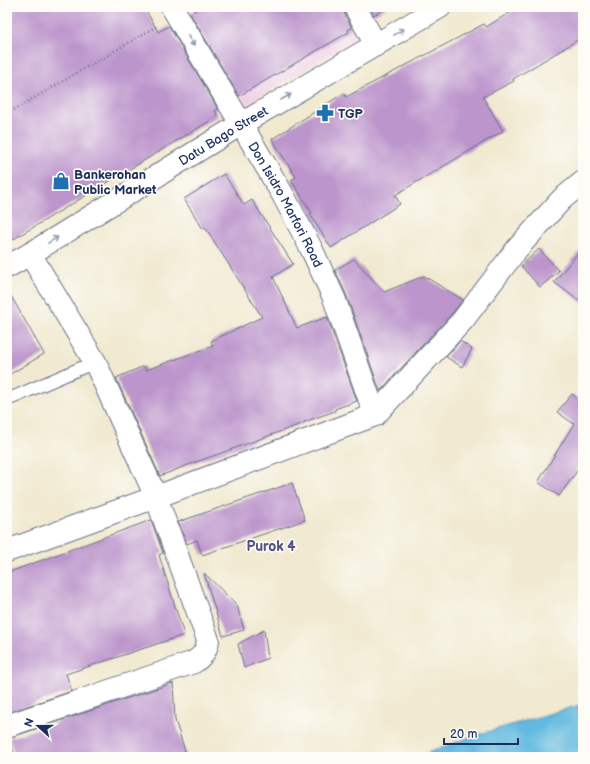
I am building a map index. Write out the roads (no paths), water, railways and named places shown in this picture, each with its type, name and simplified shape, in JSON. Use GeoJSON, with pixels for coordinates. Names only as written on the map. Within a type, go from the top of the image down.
{"type":"FeatureCollection","features":[{"type":"Feature","properties":{"kind":"street"},"geometry":{"type":"LineString","coordinates":[[355,7],[376,45]]}},
{"type":"Feature","properties":{"kind":"street","name":"Datu Bago Street"},"geometry":{"type":"LineString","coordinates":[[7,267],[240,124],[440,7]]}},
{"type":"Feature","properties":{"kind":"street","name":"Don Isidro Marfori Road"},"geometry":{"type":"LineString","coordinates":[[174,11],[283,195],[311,248],[334,298],[375,414]]}},
{"type":"Feature","properties":{"kind":"street"},"geometry":{"type":"LineString","coordinates":[[7,551],[156,497],[375,414],[463,320],[516,250],[562,199],[583,182]]}},
{"type":"Feature","properties":{"kind":"street"},"geometry":{"type":"LineString","coordinates":[[7,726],[194,662],[204,653],[208,640],[156,497],[95,362],[30,254]]}},
{"type":"Feature","properties":{"kind":"lane"},"geometry":{"type":"LineString","coordinates":[[7,400],[95,362]]}},
{"type":"Feature","properties":{"kind":"water"},"geometry":{"type":"Polygon","coordinates":[[[583,704],[583,757],[417,757],[473,736],[583,704]]]}},
{"type":"Feature","properties":{"kind":"place","name":"TGP"},"geometry":{"type":"Point","coordinates":[325,113]}},
{"type":"Feature","properties":{"kind":"place","name":"Bankerohan Public Market"},"geometry":{"type":"Point","coordinates":[61,181]}},
{"type":"Feature","properties":{"kind":"district","name":"Purok 4"},"geometry":{"type":"Point","coordinates":[271,546]}}]}
